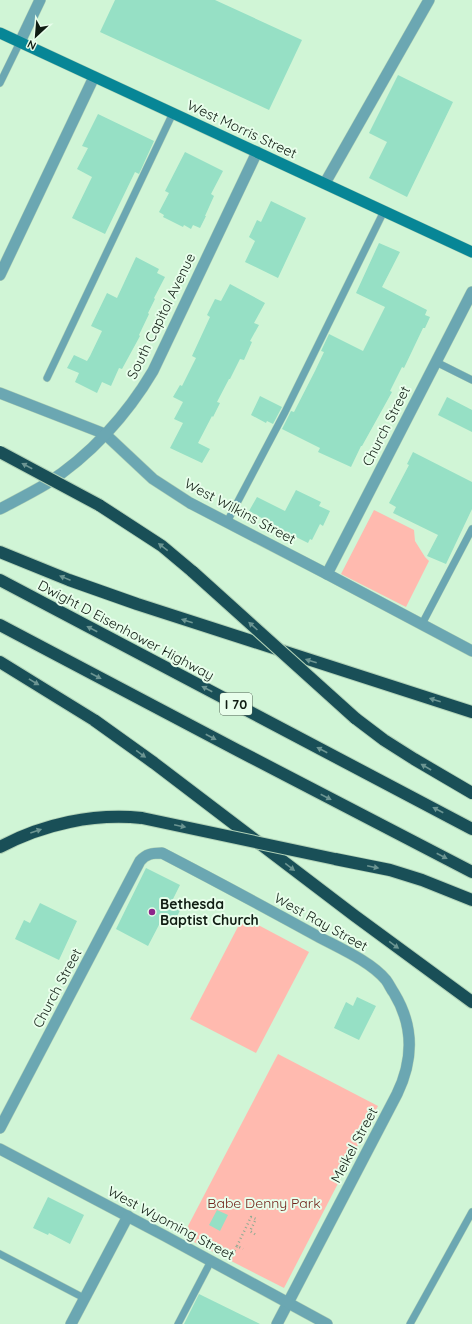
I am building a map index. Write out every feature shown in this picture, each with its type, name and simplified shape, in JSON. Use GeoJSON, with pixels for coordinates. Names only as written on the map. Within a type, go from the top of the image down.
{"type":"FeatureCollection","features":[{"type":"Feature","properties":{"kind":"highway"},"geometry":{"type":"LineString","coordinates":[[0,452],[99,505],[162,546],[193,572],[355,718],[414,760],[472,793]]}},
{"type":"Feature","properties":{"kind":"highway"},"geometry":{"type":"LineString","coordinates":[[0,552],[102,592],[145,607],[472,712]]}},
{"type":"Feature","properties":{"kind":"highway","name":"Dwight D Eisenhower Highway"},"geometry":{"type":"LineString","coordinates":[[0,580],[472,829]]}},
{"type":"Feature","properties":{"kind":"highway"},"geometry":{"type":"LineString","coordinates":[[0,624],[237,750],[472,872]]}},
{"type":"Feature","properties":{"kind":"highway"},"geometry":{"type":"LineString","coordinates":[[0,662],[94,720],[154,763],[355,916],[472,1002]]}},
{"type":"Feature","properties":{"kind":"highway"},"geometry":{"type":"LineString","coordinates":[[0,847],[44,828],[99,817],[128,816],[390,870],[422,880],[472,900]]}},
{"type":"Feature","properties":{"kind":"main road","name":"West Morris Street"},"geometry":{"type":"LineString","coordinates":[[0,33],[472,252]]}},
{"type":"Feature","properties":{"kind":"street"},"geometry":{"type":"LineString","coordinates":[[20,42],[40,0]]}},
{"type":"Feature","properties":{"kind":"street"},"geometry":{"type":"LineString","coordinates":[[324,183],[429,0]]}},
{"type":"Feature","properties":{"kind":"street"},"geometry":{"type":"LineString","coordinates":[[0,275],[94,77]]}},
{"type":"Feature","properties":{"kind":"street","name":"South Capitol Avenue"},"geometry":{"type":"LineString","coordinates":[[0,509],[46,483],[70,467],[105,434],[134,400],[153,371],[257,152]]}},
{"type":"Feature","properties":{"kind":"street","name":"Church Street"},"geometry":{"type":"LineString","coordinates":[[327,574],[472,292]]}},
{"type":"Feature","properties":{"kind":"street","name":"West Wilkins Street"},"geometry":{"type":"LineString","coordinates":[[0,393],[105,434],[153,479],[197,508],[227,522],[472,651]]}},
{"type":"Feature","properties":{"kind":"street","name":"West Ray Street"},"geometry":{"type":"LineString","coordinates":[[140,861],[146,855],[151,853],[162,854],[355,956],[375,969],[386,980],[405,1015]]}},
{"type":"Feature","properties":{"kind":"street","name":"Church Street"},"geometry":{"type":"LineString","coordinates":[[0,1128],[140,861]]}},
{"type":"Feature","properties":{"kind":"street","name":"Meikel Street"},"geometry":{"type":"LineString","coordinates":[[277,1324],[401,1087],[410,1051],[405,1015]]}},
{"type":"Feature","properties":{"kind":"street","name":"West Wyoming Street"},"geometry":{"type":"LineString","coordinates":[[0,1149],[128,1216],[327,1324]]}},
{"type":"Feature","properties":{"kind":"street"},"geometry":{"type":"LineString","coordinates":[[70,1324],[128,1216]]}},
{"type":"Feature","properties":{"kind":"lane"},"geometry":{"type":"LineString","coordinates":[[0,83],[20,42]]}},
{"type":"Feature","properties":{"kind":"lane"},"geometry":{"type":"LineString","coordinates":[[47,378],[173,113]]}},
{"type":"Feature","properties":{"kind":"lane"},"geometry":{"type":"LineString","coordinates":[[227,522],[288,405],[384,211]]}},
{"type":"Feature","properties":{"kind":"lane"},"geometry":{"type":"LineString","coordinates":[[436,362],[472,380]]}},
{"type":"Feature","properties":{"kind":"lane"},"geometry":{"type":"LineString","coordinates":[[422,624],[472,530]]}},
{"type":"Feature","properties":{"kind":"lane"},"geometry":{"type":"LineString","coordinates":[[410,1324],[472,1212]]}},
{"type":"Feature","properties":{"kind":"lane"},"geometry":{"type":"LineString","coordinates":[[0,1254],[84,1298]]}},
{"type":"Feature","properties":{"kind":"lane"},"geometry":{"type":"LineString","coordinates":[[178,1324],[211,1261]]}},
{"type":"Feature","properties":{"kind":"path"},"geometry":{"type":"LineString","coordinates":[[237,1246],[251,1217],[256,1219],[250,1231],[256,1235]]}},
{"type":"Feature","properties":{"kind":"green space"},"geometry":{"type":"Polygon","coordinates":[[[374,510],[414,530],[415,541],[429,561],[406,607],[341,574],[374,510]]]}},
{"type":"Feature","properties":{"kind":"green space"},"geometry":{"type":"Polygon","coordinates":[[[243,917],[309,952],[256,1053],[190,1019],[243,917]]]}},
{"type":"Feature","properties":{"kind":"green space","name":"Babe Denny Park"},"geometry":{"type":"Polygon","coordinates":[[[278,1054],[378,1106],[284,1288],[192,1241],[188,1226],[278,1054]]]}},
{"type":"Feature","properties":{"kind":"building"},"geometry":{"type":"Polygon","coordinates":[[[115,0],[215,0],[302,40],[269,110],[100,32],[115,0]]]}},
{"type":"Feature","properties":{"kind":"building"},"geometry":{"type":"Polygon","coordinates":[[[398,75],[453,102],[407,197],[369,178],[387,142],[369,133],[398,75]]]}},
{"type":"Feature","properties":{"kind":"building"},"geometry":{"type":"Polygon","coordinates":[[[98,114],[154,141],[139,174],[135,172],[105,234],[72,218],[92,177],[77,169],[88,148],[82,146],[98,114]]]}},
{"type":"Feature","properties":{"kind":"building"},"geometry":{"type":"Polygon","coordinates":[[[185,152],[223,171],[211,194],[214,196],[200,228],[193,225],[191,229],[184,225],[183,227],[163,217],[164,215],[159,212],[169,193],[165,191],[185,152]]]}},
{"type":"Feature","properties":{"kind":"building"},"geometry":{"type":"Polygon","coordinates":[[[271,201],[306,218],[278,278],[245,262],[255,241],[249,237],[257,220],[261,222],[271,201]]]}},
{"type":"Feature","properties":{"kind":"building"},"geometry":{"type":"Polygon","coordinates":[[[379,243],[400,252],[382,287],[427,310],[425,315],[430,317],[425,328],[423,328],[404,368],[402,367],[390,391],[392,392],[361,446],[351,467],[318,452],[320,448],[282,429],[291,411],[294,412],[315,371],[324,352],[321,351],[329,334],[363,351],[385,307],[356,293],[379,243]]]}},
{"type":"Feature","properties":{"kind":"building"},"geometry":{"type":"Polygon","coordinates":[[[136,257],[159,269],[157,273],[165,277],[154,298],[155,299],[148,313],[149,314],[139,335],[140,336],[122,369],[119,368],[111,386],[102,382],[97,393],[75,382],[79,373],[67,368],[74,355],[87,361],[102,331],[91,326],[107,293],[117,298],[136,257]]]}},
{"type":"Feature","properties":{"kind":"building"},"geometry":{"type":"Polygon","coordinates":[[[230,284],[265,303],[254,323],[259,325],[250,341],[252,342],[244,360],[240,359],[217,402],[220,403],[213,417],[212,416],[198,443],[210,449],[202,463],[170,448],[183,423],[174,419],[183,402],[173,397],[180,385],[182,386],[196,358],[192,356],[210,317],[207,315],[215,299],[221,301],[230,284]]]}},
{"type":"Feature","properties":{"kind":"building"},"geometry":{"type":"Polygon","coordinates":[[[260,396],[282,407],[273,424],[267,421],[266,423],[251,415],[260,396]]]}},
{"type":"Feature","properties":{"kind":"building"},"geometry":{"type":"Polygon","coordinates":[[[447,397],[472,410],[472,432],[438,415],[447,397]]]}},
{"type":"Feature","properties":{"kind":"building"},"geometry":{"type":"Polygon","coordinates":[[[413,452],[472,482],[472,509],[446,564],[427,556],[438,535],[393,513],[396,507],[389,503],[409,465],[407,464],[413,452]]]}},
{"type":"Feature","properties":{"kind":"building"},"geometry":{"type":"Polygon","coordinates":[[[296,490],[321,502],[319,506],[330,511],[323,526],[320,524],[312,540],[310,539],[308,543],[249,511],[257,497],[285,511],[296,490]]]}},
{"type":"Feature","properties":{"kind":"building","name":"Bethesda Baptist Church"},"geometry":{"type":"Polygon","coordinates":[[[146,868],[180,885],[173,899],[183,904],[172,927],[161,921],[148,946],[116,929],[146,868]]]}},
{"type":"Feature","properties":{"kind":"building"},"geometry":{"type":"Polygon","coordinates":[[[40,903],[77,921],[59,960],[15,939],[24,920],[30,923],[40,903]]]}},
{"type":"Feature","properties":{"kind":"building"},"geometry":{"type":"Polygon","coordinates":[[[357,997],[376,1006],[359,1040],[334,1028],[346,1002],[353,1006],[357,997]]]}},
{"type":"Feature","properties":{"kind":"building"},"geometry":{"type":"Polygon","coordinates":[[[48,1197],[84,1215],[70,1244],[49,1233],[48,1235],[33,1228],[48,1197]]]}},
{"type":"Feature","properties":{"kind":"building"},"geometry":{"type":"Polygon","coordinates":[[[217,1210],[228,1215],[220,1231],[209,1225],[217,1210]]]}},
{"type":"Feature","properties":{"kind":"building"},"geometry":{"type":"Polygon","coordinates":[[[199,1294],[260,1324],[184,1324],[199,1294]]]}},
{"type":"Feature","properties":{"kind":"place","name":"Bethesda Baptist Church"},"geometry":{"type":"Point","coordinates":[152,912]}}]}
